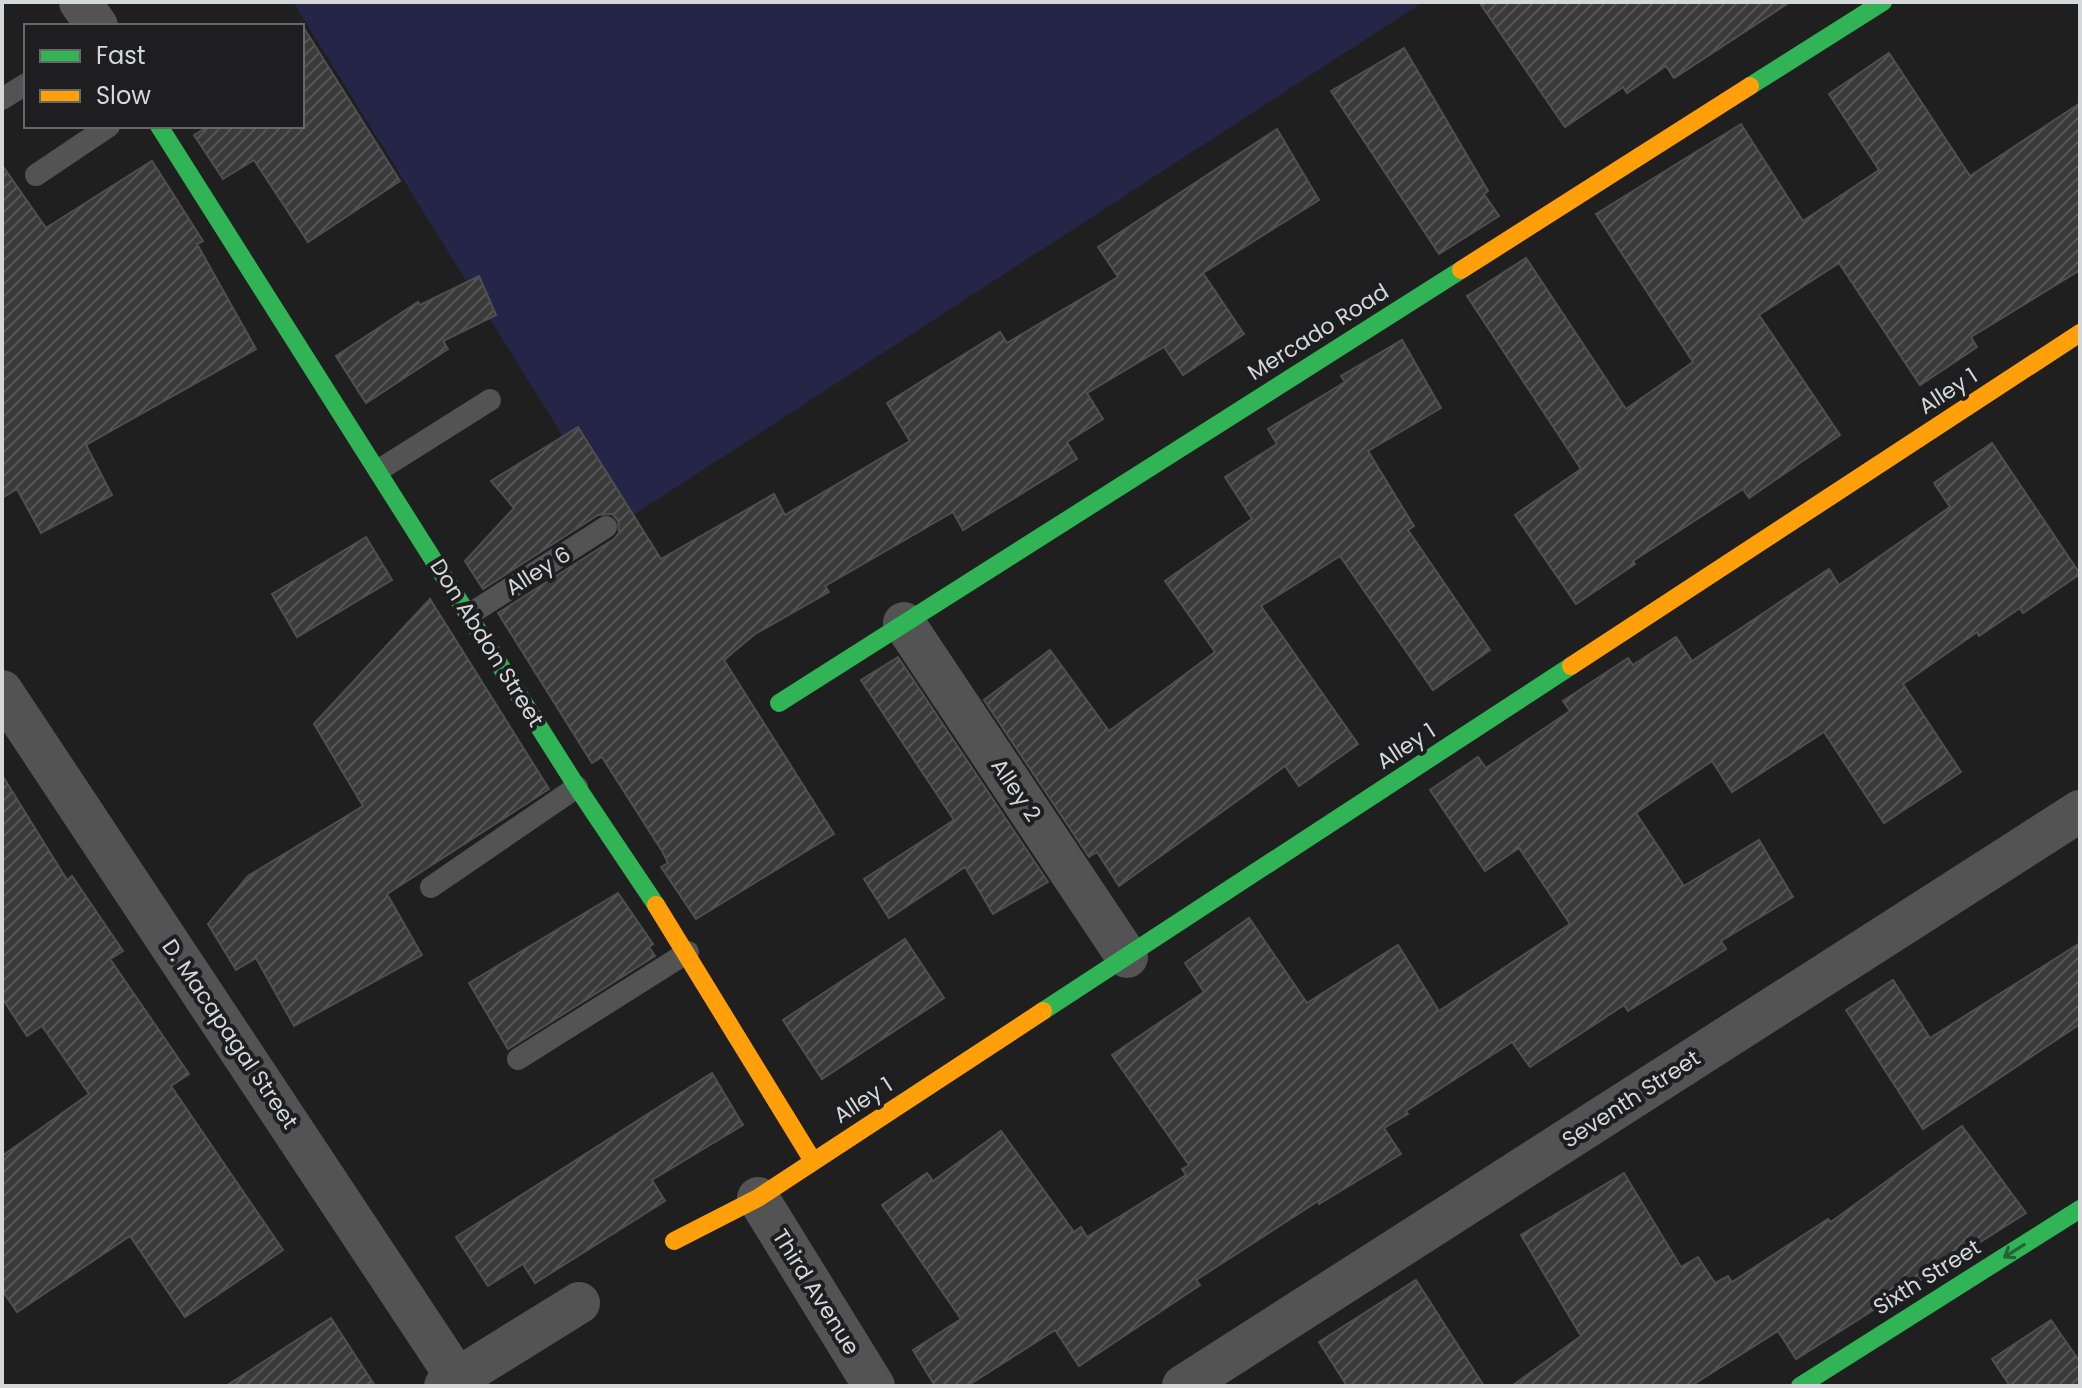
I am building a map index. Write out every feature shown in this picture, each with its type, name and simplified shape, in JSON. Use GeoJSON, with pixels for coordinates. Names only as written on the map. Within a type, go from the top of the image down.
{"type":"FeatureCollection","features":[{"type":"Feature","properties":{"kind":"street"},"geometry":{"type":"LineString","coordinates":[[80,2],[96,24]]}},
{"type":"Feature","properties":{"kind":"street","name":"Mercado Road"},"geometry":{"type":"LineString","coordinates":[[779,703],[1883,2]]}},
{"type":"Feature","properties":{"kind":"street","name":"Don Abdon Street"},"geometry":{"type":"LineString","coordinates":[[160,128],[577,787],[688,952],[813,1161]]}},
{"type":"Feature","properties":{"kind":"street","name":"Alley 1"},"geometry":{"type":"LineString","coordinates":[[674,1241],[758,1198],[2080,333]]}},
{"type":"Feature","properties":{"kind":"street","name":"Alley 2"},"geometry":{"type":"LineString","coordinates":[[904,623],[1127,957]]}},
{"type":"Feature","properties":{"kind":"street","name":"D. Macapagal Street"},"geometry":{"type":"LineString","coordinates":[[2,691],[451,1382]]}},
{"type":"Feature","properties":{"kind":"street","name":"Seventh Street"},"geometry":{"type":"LineString","coordinates":[[1183,1386],[2080,811]]}},
{"type":"Feature","properties":{"kind":"street","name":"Third Avenue"},"geometry":{"type":"LineString","coordinates":[[758,1198],[874,1386]]}},
{"type":"Feature","properties":{"kind":"street","name":"Sixth Street"},"geometry":{"type":"LineString","coordinates":[[1800,1386],[2080,1209]]}},
{"type":"Feature","properties":{"kind":"street"},"geometry":{"type":"LineString","coordinates":[[451,1382],[579,1303]]}},
{"type":"Feature","properties":{"kind":"lane"},"geometry":{"type":"LineString","coordinates":[[2,99],[24,85]]}},
{"type":"Feature","properties":{"kind":"lane"},"geometry":{"type":"LineString","coordinates":[[36,175],[106,128]]}},
{"type":"Feature","properties":{"kind":"lane"},"geometry":{"type":"LineString","coordinates":[[379,470],[490,400]]}},
{"type":"Feature","properties":{"kind":"lane","name":"Alley 6"},"geometry":{"type":"LineString","coordinates":[[470,614],[606,527]]}},
{"type":"Feature","properties":{"kind":"lane"},"geometry":{"type":"LineString","coordinates":[[431,887],[577,787]]}},
{"type":"Feature","properties":{"kind":"lane"},"geometry":{"type":"LineString","coordinates":[[518,1059],[688,952]]}},
{"type":"Feature","properties":{"kind":"shaded area"},"geometry":{"type":"Polygon","coordinates":[[[293,2],[1423,2],[618,525],[293,2]]]}},
{"type":"Feature","properties":{"kind":"building"},"geometry":{"type":"Polygon","coordinates":[[[1479,2],[1790,2],[1674,78],[1666,66],[1627,93],[1623,87],[1565,127],[1479,2]]]}},
{"type":"Feature","properties":{"kind":"building"},"geometry":{"type":"Polygon","coordinates":[[[304,28],[400,181],[308,242],[254,160],[223,179],[194,135],[206,128],[304,128],[304,28]]]}},
{"type":"Feature","properties":{"kind":"building"},"geometry":{"type":"Polygon","coordinates":[[[1404,48],[1488,191],[1484,194],[1499,216],[1439,254],[1331,91],[1404,48]]]}},
{"type":"Feature","properties":{"kind":"building"},"geometry":{"type":"Polygon","coordinates":[[[1889,53],[1970,176],[2080,103],[2080,270],[1971,337],[1977,347],[1920,385],[1839,263],[1759,315],[1840,435],[1749,498],[1743,489],[1633,561],[1635,564],[1576,604],[1515,515],[1581,469],[1467,296],[1526,258],[1626,409],[1693,362],[1596,214],[1741,124],[1803,221],[1879,170],[1829,94],[1889,53]]]}},
{"type":"Feature","properties":{"kind":"building"},"geometry":{"type":"Polygon","coordinates":[[[1277,129],[1319,200],[1203,273],[1244,334],[1183,375],[1164,347],[1087,393],[1103,419],[1067,442],[1077,459],[963,530],[953,512],[825,586],[829,592],[755,634],[724,660],[834,834],[696,919],[661,867],[668,863],[662,851],[602,757],[592,763],[498,613],[614,539],[619,533],[618,520],[612,514],[598,515],[483,589],[465,561],[514,508],[491,481],[578,427],[661,559],[774,494],[785,515],[910,441],[887,403],[1000,332],[1007,343],[1118,277],[1098,247],[1277,129]]]}},
{"type":"Feature","properties":{"kind":"building"},"geometry":{"type":"Polygon","coordinates":[[[152,161],[203,241],[197,244],[256,349],[86,445],[112,495],[41,533],[17,489],[2,498],[2,165],[46,228],[152,161]]]}},
{"type":"Feature","properties":{"kind":"building"},"geometry":{"type":"Polygon","coordinates":[[[479,276],[496,315],[443,341],[448,349],[366,403],[336,356],[418,302],[420,305],[479,276]]]}},
{"type":"Feature","properties":{"kind":"building"},"geometry":{"type":"Polygon","coordinates":[[[1402,340],[1441,408],[1368,451],[1414,526],[1408,530],[1490,650],[1433,690],[1340,556],[1261,606],[1358,744],[1299,786],[1285,766],[1119,886],[1097,852],[1089,857],[984,700],[1050,650],[1109,731],[1215,652],[1165,581],[1252,519],[1225,477],[1277,444],[1268,429],[1345,382],[1341,376],[1402,340]]]}},
{"type":"Feature","properties":{"kind":"building"},"geometry":{"type":"Polygon","coordinates":[[[1992,443],[2080,574],[2023,613],[2020,608],[1979,636],[1977,632],[1903,684],[1961,772],[1884,823],[1824,732],[1732,792],[1712,761],[1636,813],[1684,886],[1759,840],[1793,897],[1721,941],[1726,949],[1628,1011],[1624,1005],[1530,1067],[1512,1042],[1406,1111],[1408,1114],[1384,1128],[1401,1154],[1319,1204],[1318,1201],[1196,1280],[1200,1285],[1079,1366],[1055,1330],[967,1386],[935,1386],[913,1350],[961,1319],[882,1205],[927,1173],[933,1181],[1001,1131],[1074,1232],[1081,1227],[1087,1237],[1186,1175],[1182,1169],[1189,1165],[1112,1055],[1204,992],[1185,963],[1249,918],[1307,1003],[1398,945],[1439,1011],[1570,924],[1519,848],[1485,871],[1430,790],[1478,757],[1486,768],[1570,711],[1563,701],[1628,658],[1633,665],[1676,637],[1692,661],[1829,569],[1839,585],[1950,507],[1934,483],[1992,443]]]}},
{"type":"Feature","properties":{"kind":"building"},"geometry":{"type":"Polygon","coordinates":[[[366,537],[392,580],[297,637],[272,594],[366,537]]]}},
{"type":"Feature","properties":{"kind":"building"},"geometry":{"type":"Polygon","coordinates":[[[430,599],[549,789],[387,894],[422,955],[294,1026],[256,958],[236,970],[208,924],[248,876],[363,806],[314,724],[430,599]]]}},
{"type":"Feature","properties":{"kind":"building"},"geometry":{"type":"Polygon","coordinates":[[[898,657],[1048,882],[993,914],[965,867],[889,918],[864,879],[954,820],[861,680],[898,657]]]}},
{"type":"Feature","properties":{"kind":"building"},"geometry":{"type":"Polygon","coordinates":[[[2,775],[67,880],[72,876],[123,951],[110,959],[189,1074],[171,1086],[283,1250],[185,1317],[130,1236],[17,1312],[2,1290],[2,1156],[89,1094],[42,1026],[27,1036],[2,998],[2,775]]]}},
{"type":"Feature","properties":{"kind":"building"},"geometry":{"type":"Polygon","coordinates":[[[618,893],[653,944],[649,947],[655,956],[508,1049],[469,983],[618,893]]]}},
{"type":"Feature","properties":{"kind":"building"},"geometry":{"type":"Polygon","coordinates":[[[905,939],[944,998],[822,1079],[783,1020],[905,939]]]}},
{"type":"Feature","properties":{"kind":"building"},"geometry":{"type":"Polygon","coordinates":[[[2080,943],[2080,1024],[1923,1129],[1846,1010],[1893,980],[1930,1038],[2080,943]]]}},
{"type":"Feature","properties":{"kind":"building"},"geometry":{"type":"Polygon","coordinates":[[[712,1073],[743,1125],[652,1180],[665,1201],[535,1283],[523,1264],[488,1286],[456,1237],[712,1073]]]}},
{"type":"Feature","properties":{"kind":"building"},"geometry":{"type":"Polygon","coordinates":[[[1962,1126],[2026,1213],[1796,1359],[1778,1331],[1691,1386],[1512,1386],[1581,1336],[1521,1235],[1624,1173],[1681,1267],[1698,1257],[1715,1283],[1728,1276],[1732,1282],[1828,1219],[1831,1222],[1962,1126]]]}},
{"type":"Feature","properties":{"kind":"building"},"geometry":{"type":"Polygon","coordinates":[[[1416,1280],[1484,1386],[1347,1386],[1319,1342],[1416,1280]]]}},
{"type":"Feature","properties":{"kind":"building"},"geometry":{"type":"Polygon","coordinates":[[[331,1318],[375,1386],[226,1386],[331,1318]]]}},
{"type":"Feature","properties":{"kind":"building"},"geometry":{"type":"Polygon","coordinates":[[[2051,1320],[2080,1362],[2080,1386],[2010,1386],[1992,1359],[2051,1320]]]}},
{"type":"Feature","properties":{"kind":"traffic: fast"},"geometry":{"type":"LineString","coordinates":[[1750,86],[1883,2]]}},
{"type":"Feature","properties":{"kind":"traffic: fast"},"geometry":{"type":"LineString","coordinates":[[160,128],[577,787],[656,905]]}},
{"type":"Feature","properties":{"kind":"traffic: fast"},"geometry":{"type":"LineString","coordinates":[[779,703],[1461,270]]}},
{"type":"Feature","properties":{"kind":"traffic: fast"},"geometry":{"type":"LineString","coordinates":[[1043,1011],[1571,666]]}},
{"type":"Feature","properties":{"kind":"traffic: fast"},"geometry":{"type":"LineString","coordinates":[[1800,1386],[2080,1209]]}},
{"type":"Feature","properties":{"kind":"traffic: slow"},"geometry":{"type":"LineString","coordinates":[[1461,270],[1750,86]]}},
{"type":"Feature","properties":{"kind":"traffic: slow"},"geometry":{"type":"LineString","coordinates":[[1571,666],[2080,333]]}},
{"type":"Feature","properties":{"kind":"traffic: slow"},"geometry":{"type":"LineString","coordinates":[[656,905],[813,1161]]}},
{"type":"Feature","properties":{"kind":"traffic: slow"},"geometry":{"type":"LineString","coordinates":[[674,1241],[758,1198],[1043,1011]]}}]}
